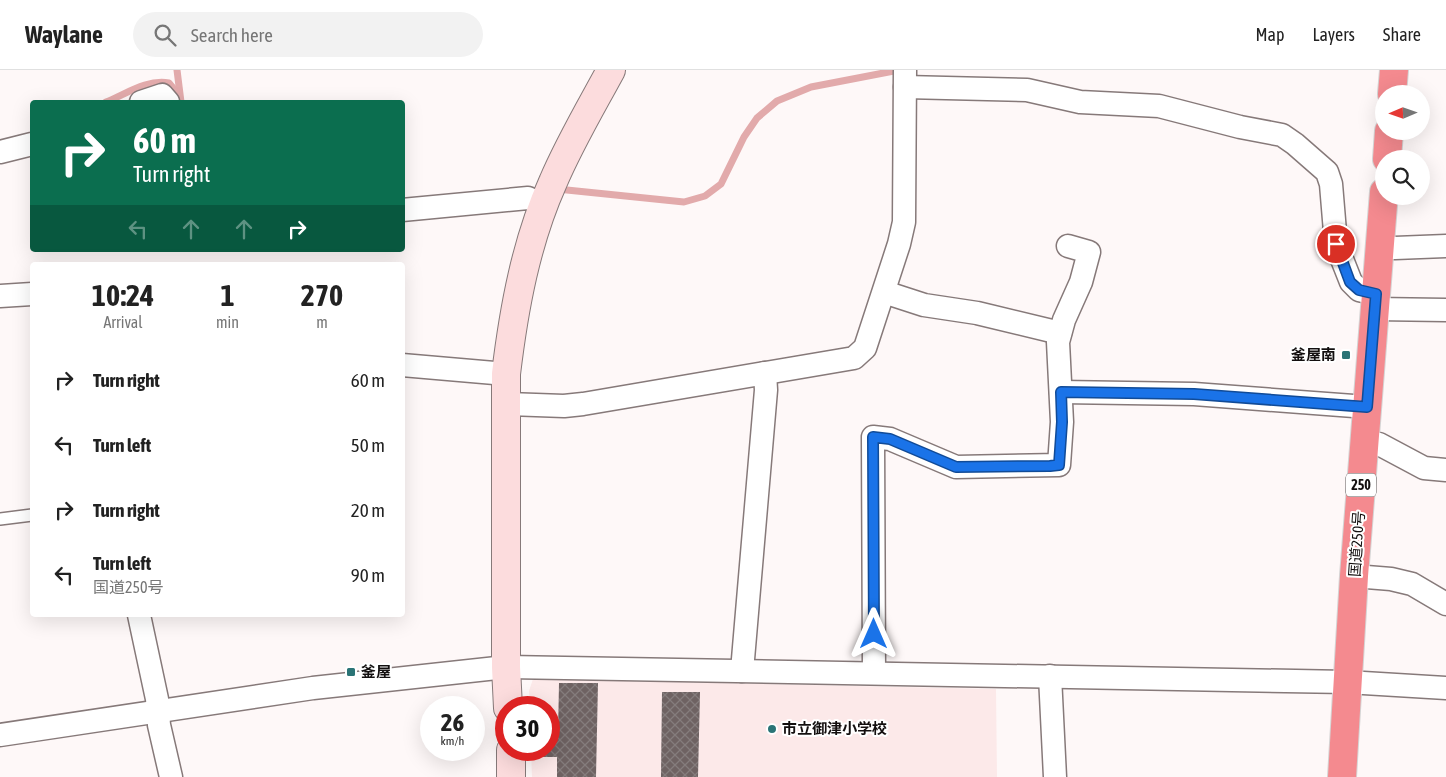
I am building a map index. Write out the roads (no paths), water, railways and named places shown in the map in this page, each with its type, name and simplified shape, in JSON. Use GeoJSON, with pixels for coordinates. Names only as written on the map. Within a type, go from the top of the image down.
{"type":"FeatureCollection","features":[{"type":"Feature","properties":{"kind":"highway"},"geometry":{"type":"LineString","coordinates":[[1393,85],[1394,70]]}},
{"type":"Feature","properties":{"kind":"highway","name":"国道250号"},"geometry":{"type":"LineString","coordinates":[[1342,777],[1354,576],[1383,205]]}},
{"type":"Feature","properties":{"kind":"street"},"geometry":{"type":"LineString","coordinates":[[507,696],[506,374],[512,329],[526,258],[544,204],[553,181],[611,70]]}},
{"type":"Feature","properties":{"kind":"street"},"geometry":{"type":"LineString","coordinates":[[506,404],[564,406],[854,358],[865,348],[899,244],[904,222],[905,78],[1027,90],[1080,102],[1159,106],[1240,127],[1282,135],[1296,144],[1327,172],[1331,184],[1336,244],[1350,282],[1375,302],[1446,310]]}},
{"type":"Feature","properties":{"kind":"street"},"geometry":{"type":"LineString","coordinates":[[146,100],[162,95],[166,100]]}},
{"type":"Feature","properties":{"kind":"street"},"geometry":{"type":"LineString","coordinates":[[0,152],[30,144]]}},
{"type":"Feature","properties":{"kind":"street"},"geometry":{"type":"LineString","coordinates":[[405,210],[528,198],[544,204]]}},
{"type":"Feature","properties":{"kind":"street"},"geometry":{"type":"LineString","coordinates":[[874,673],[873,437],[890,439],[956,467],[1059,465],[1062,422],[1058,342],[1064,320],[1082,282],[1089,252],[1068,246]]}},
{"type":"Feature","properties":{"kind":"street"},"geometry":{"type":"LineString","coordinates":[[1379,246],[1395,248],[1446,246]]}},
{"type":"Feature","properties":{"kind":"street"},"geometry":{"type":"LineString","coordinates":[[884,292],[924,305],[977,312],[1060,334]]}},
{"type":"Feature","properties":{"kind":"street"},"geometry":{"type":"LineString","coordinates":[[0,296],[30,294]]}},
{"type":"Feature","properties":{"kind":"street"},"geometry":{"type":"LineString","coordinates":[[405,365],[506,374]]}},
{"type":"Feature","properties":{"kind":"street"},"geometry":{"type":"LineString","coordinates":[[742,671],[766,390],[764,373]]}},
{"type":"Feature","properties":{"kind":"street"},"geometry":{"type":"LineString","coordinates":[[1061,392],[1194,394],[1367,407]]}},
{"type":"Feature","properties":{"kind":"street"},"geometry":{"type":"LineString","coordinates":[[1364,442],[1379,444],[1424,468],[1446,470]]}},
{"type":"Feature","properties":{"kind":"street"},"geometry":{"type":"LineString","coordinates":[[1354,576],[1391,579],[1412,584],[1446,604]]}},
{"type":"Feature","properties":{"kind":"street"},"geometry":{"type":"LineString","coordinates":[[139,617],[157,698],[157,712],[171,777]]}},
{"type":"Feature","properties":{"kind":"street"},"geometry":{"type":"LineString","coordinates":[[0,735],[313,688],[506,666],[1347,682],[1446,688]]}},
{"type":"Feature","properties":{"kind":"street"},"geometry":{"type":"LineString","coordinates":[[1050,676],[1055,777]]}},
{"type":"Feature","properties":{"kind":"street"},"geometry":{"type":"LineString","coordinates":[[511,761],[511,777]]}},
{"type":"Feature","properties":{"kind":"lane"},"geometry":{"type":"LineString","coordinates":[[0,519],[30,515]]}},
{"type":"Feature","properties":{"kind":"waterway"},"geometry":{"type":"LineString","coordinates":[[177,70],[181,100]]}},
{"type":"Feature","properties":{"kind":"waterway"},"geometry":{"type":"LineString","coordinates":[[557,189],[684,202],[705,196],[721,184],[744,137],[757,118],[777,101],[811,87],[899,70]]}},
{"type":"Feature","properties":{"kind":"waterway"},"geometry":{"type":"LineString","coordinates":[[110,100],[145,85],[161,82],[169,83],[179,95]]}},
{"type":"Feature","properties":{"kind":"place","name":"釜屋南"},"geometry":{"type":"Point","coordinates":[1346,355]}},
{"type":"Feature","properties":{"kind":"place","name":"釜屋"},"geometry":{"type":"Point","coordinates":[351,672]}},
{"type":"Feature","properties":{"kind":"place","name":"市立御津小学校"},"geometry":{"type":"Point","coordinates":[772,729]}}]}
